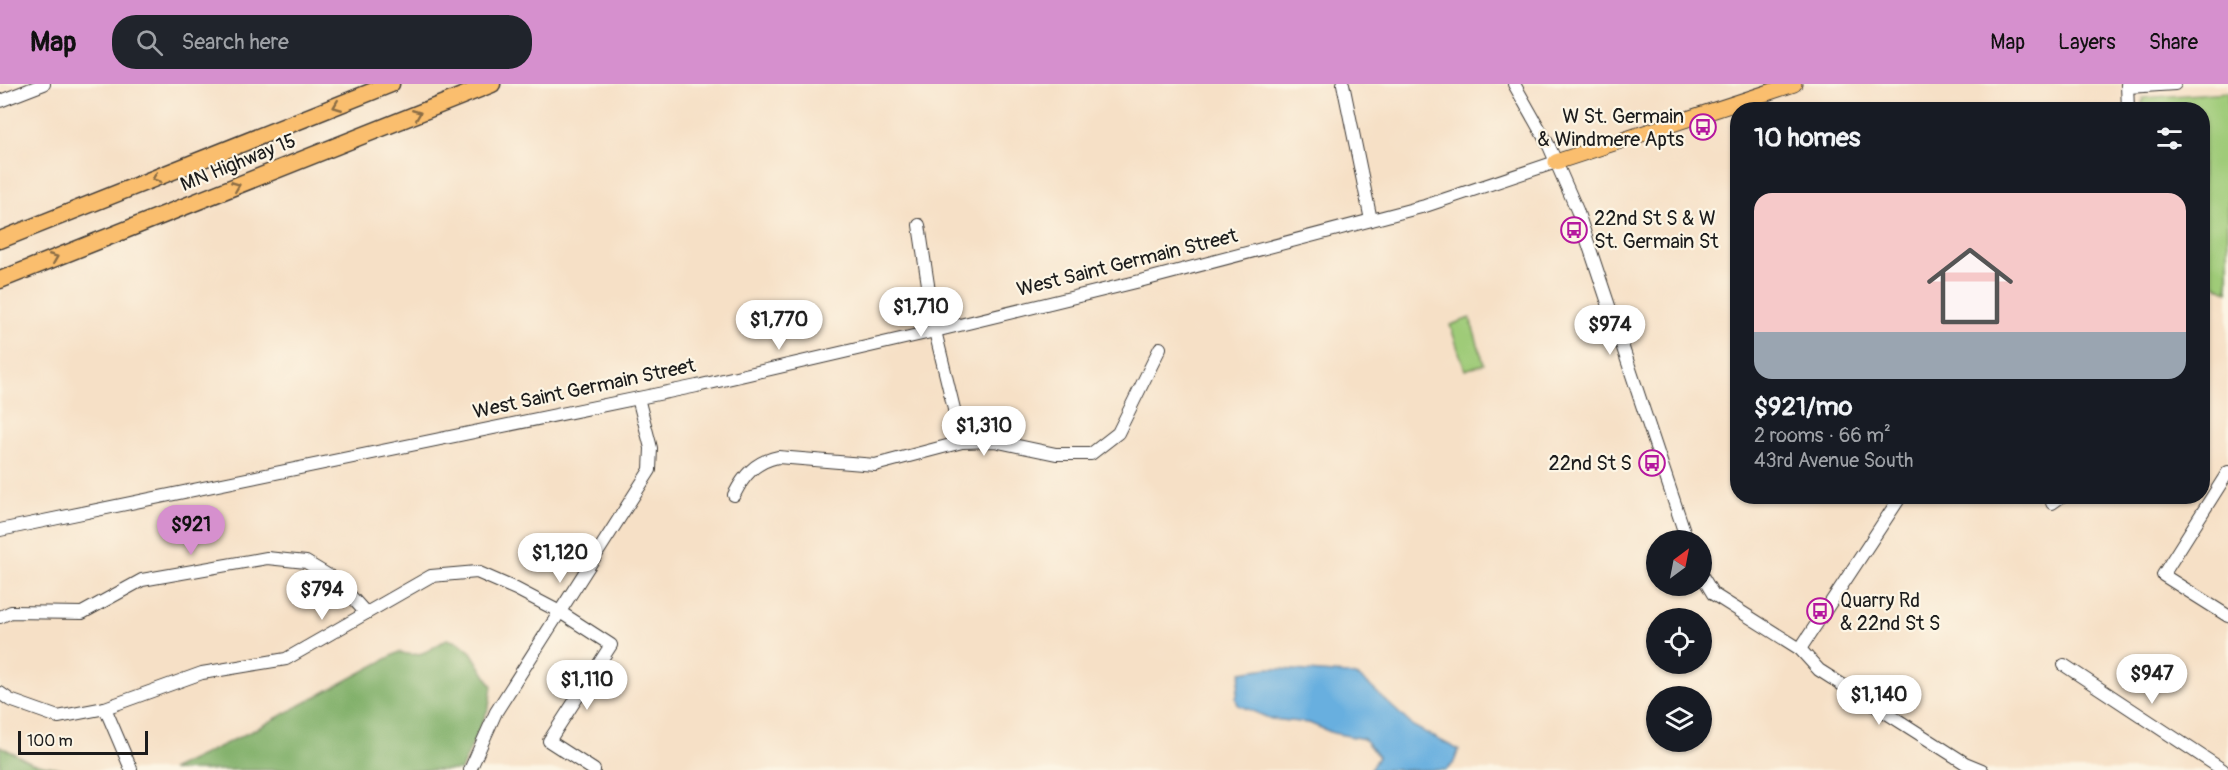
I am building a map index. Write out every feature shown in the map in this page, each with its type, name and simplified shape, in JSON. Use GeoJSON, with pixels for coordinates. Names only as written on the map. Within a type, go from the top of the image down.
{"type":"FeatureCollection","features":[{"type":"Feature","properties":{"kind":"highway","name":"MN Highway 15"},"geometry":{"type":"LineString","coordinates":[[0,240],[391,84]]}},
{"type":"Feature","properties":{"kind":"highway","name":"MN Highway 15"},"geometry":{"type":"LineString","coordinates":[[0,280],[492,84]]}},
{"type":"Feature","properties":{"kind":"main road","name":"West Saint Germain Street"},"geometry":{"type":"LineString","coordinates":[[1739,102],[1794,84]]}},
{"type":"Feature","properties":{"kind":"main road","name":"West Saint Germain Street"},"geometry":{"type":"LineString","coordinates":[[1556,162],[1730,105]]}},
{"type":"Feature","properties":{"kind":"street"},"geometry":{"type":"LineString","coordinates":[[0,101],[44,84]]}},
{"type":"Feature","properties":{"kind":"street"},"geometry":{"type":"LineString","coordinates":[[1343,84],[1371,220]]}},
{"type":"Feature","properties":{"kind":"street"},"geometry":{"type":"LineString","coordinates":[[1514,84],[1556,162],[1591,249],[1684,530]]}},
{"type":"Feature","properties":{"kind":"street"},"geometry":{"type":"LineString","coordinates":[[2128,102],[2128,85],[2175,84]]}},
{"type":"Feature","properties":{"kind":"street","name":"West Saint Germain Street"},"geometry":{"type":"LineString","coordinates":[[0,530],[638,398],[935,331],[1136,282],[1371,220],[1432,203],[1556,162]]}},
{"type":"Feature","properties":{"kind":"street"},"geometry":{"type":"LineString","coordinates":[[919,225],[935,331],[962,442]]}},
{"type":"Feature","properties":{"kind":"street"},"geometry":{"type":"LineString","coordinates":[[734,495],[743,477],[763,460],[778,457],[875,465],[962,442],[994,441],[1056,454],[1091,454],[1118,433],[1160,348]]}},
{"type":"Feature","properties":{"kind":"street"},"geometry":{"type":"LineString","coordinates":[[470,770],[496,712],[650,470],[651,448],[638,398]]}},
{"type":"Feature","properties":{"kind":"street"},"geometry":{"type":"LineString","coordinates":[[2210,500],[2228,472]]}},
{"type":"Feature","properties":{"kind":"street"},"geometry":{"type":"LineString","coordinates":[[1800,649],[1896,504]]}},
{"type":"Feature","properties":{"kind":"street"},"geometry":{"type":"LineString","coordinates":[[2208,504],[2163,574],[2228,616]]}},
{"type":"Feature","properties":{"kind":"street"},"geometry":{"type":"LineString","coordinates":[[0,617],[11,612],[82,613],[142,580],[267,558],[306,562],[336,580],[366,613]]}},
{"type":"Feature","properties":{"kind":"street"},"geometry":{"type":"LineString","coordinates":[[0,693],[10,700],[58,717],[105,708],[202,673],[286,659],[431,576],[477,572],[560,612],[611,645],[549,741],[594,770]]}},
{"type":"Feature","properties":{"kind":"street"},"geometry":{"type":"LineString","coordinates":[[1712,592],[1800,649],[1819,670],[1965,763],[1982,770]]}},
{"type":"Feature","properties":{"kind":"street"},"geometry":{"type":"LineString","coordinates":[[2064,665],[2223,770]]}},
{"type":"Feature","properties":{"kind":"street"},"geometry":{"type":"LineString","coordinates":[[105,708],[131,769]]}},
{"type":"Feature","properties":{"kind":"green space"},"geometry":{"type":"Polygon","coordinates":[[[2228,92],[2228,292],[2210,281],[2210,102],[2142,102],[2143,98],[2228,92]]]}},
{"type":"Feature","properties":{"kind":"green space"},"geometry":{"type":"Polygon","coordinates":[[[1470,318],[1484,364],[1465,370],[1450,325],[1470,318]]]}},
{"type":"Feature","properties":{"kind":"green space"},"geometry":{"type":"Polygon","coordinates":[[[447,639],[460,643],[471,652],[492,686],[489,707],[461,770],[171,770],[258,728],[399,652],[419,654],[447,639]]]}},
{"type":"Feature","properties":{"kind":"green space"},"geometry":{"type":"Polygon","coordinates":[[[0,746],[32,763],[69,770],[0,770],[0,746]]]}},
{"type":"Feature","properties":{"kind":"water"},"geometry":{"type":"Polygon","coordinates":[[[1268,668],[1347,674],[1359,677],[1413,726],[1459,750],[1453,764],[1446,770],[1370,770],[1378,757],[1364,739],[1333,733],[1309,723],[1271,719],[1238,705],[1236,699],[1241,672],[1268,668]]]}},
{"type":"Feature","properties":{"kind":"place","name":"W St. Germain & Windmere Apts"},"geometry":{"type":"Point","coordinates":[1703,127]}},
{"type":"Feature","properties":{"kind":"place","name":"22nd St S & W St. Germain St"},"geometry":{"type":"Point","coordinates":[1574,230]}},
{"type":"Feature","properties":{"kind":"place","name":"22nd St S"},"geometry":{"type":"Point","coordinates":[1652,463]}},
{"type":"Feature","properties":{"kind":"place","name":"Quarry Rd & 22nd St S"},"geometry":{"type":"Point","coordinates":[1820,611]}}]}
